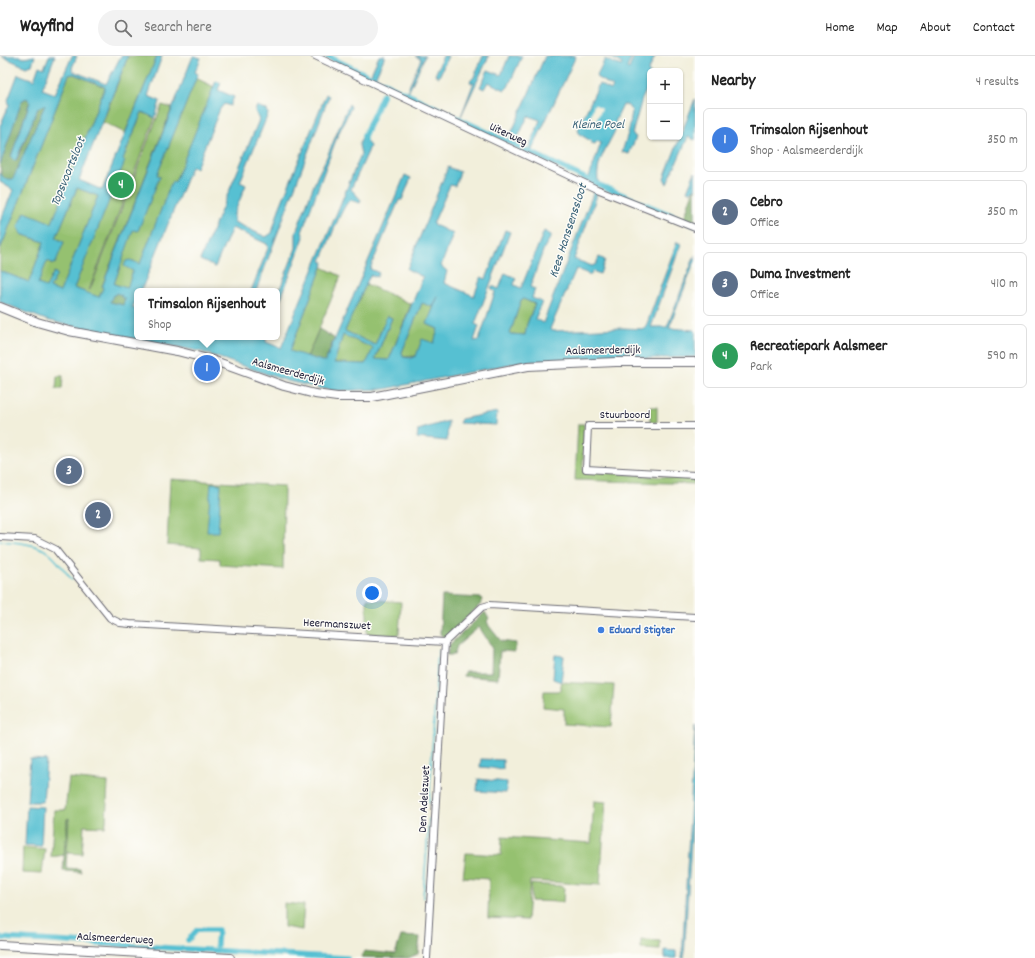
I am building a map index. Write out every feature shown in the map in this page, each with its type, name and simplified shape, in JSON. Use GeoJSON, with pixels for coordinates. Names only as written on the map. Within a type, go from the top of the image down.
{"type":"FeatureCollection","features":[{"type":"Feature","properties":{"kind":"street","name":"Uiterweg"},"geometry":{"type":"LineString","coordinates":[[315,56],[596,188],[695,228]]}},
{"type":"Feature","properties":{"kind":"street","name":"Aalsmeerderdijk"},"geometry":{"type":"LineString","coordinates":[[0,307],[37,322],[69,331],[191,354],[284,386],[315,394],[337,397],[372,397],[528,366],[616,362],[695,362]]}},
{"type":"Feature","properties":{"kind":"street","name":"Stuurboord"},"geometry":{"type":"LineString","coordinates":[[695,426],[588,426],[586,469],[695,475]]}},
{"type":"Feature","properties":{"kind":"street","name":"Heermanszwet"},"geometry":{"type":"LineString","coordinates":[[0,537],[35,539],[55,549],[110,618],[120,623],[445,642]]}},
{"type":"Feature","properties":{"kind":"street"},"geometry":{"type":"LineString","coordinates":[[445,642],[482,607],[489,605],[695,617]]}},
{"type":"Feature","properties":{"kind":"street","name":"Den Adelszwet"},"geometry":{"type":"LineString","coordinates":[[426,958],[445,642]]}},
{"type":"Feature","properties":{"kind":"street","name":"Aalsmeerderweg"},"geometry":{"type":"LineString","coordinates":[[0,945],[230,958]]}},
{"type":"Feature","properties":{"kind":"green space"},"geometry":{"type":"Polygon","coordinates":[[[128,56],[157,56],[125,133],[103,122],[128,56]]]}},
{"type":"Feature","properties":{"kind":"green space"},"geometry":{"type":"Polygon","coordinates":[[[74,74],[105,87],[52,223],[21,234],[44,242],[29,282],[0,271],[0,250],[69,75],[74,74]]]}},
{"type":"Feature","properties":{"kind":"green space"},"geometry":{"type":"Polygon","coordinates":[[[196,78],[214,87],[175,182],[172,182],[140,264],[133,271],[127,289],[114,284],[133,229],[138,230],[160,176],[157,175],[196,78]]]}},
{"type":"Feature","properties":{"kind":"green space"},"geometry":{"type":"Polygon","coordinates":[[[26,98],[30,101],[11,157],[17,160],[38,108],[45,105],[16,176],[13,180],[8,180],[2,177],[0,165],[21,102],[26,98]]]}},
{"type":"Feature","properties":{"kind":"green space"},"geometry":{"type":"Polygon","coordinates":[[[162,105],[172,108],[102,286],[103,288],[99,298],[74,288],[142,112],[155,118],[90,290],[162,105]]]}},
{"type":"Feature","properties":{"kind":"green space"},"geometry":{"type":"Polygon","coordinates":[[[77,188],[98,196],[60,292],[49,288],[57,274],[54,272],[46,288],[38,284],[47,261],[54,264],[64,242],[56,238],[77,188]]]}},
{"type":"Feature","properties":{"kind":"green space"},"geometry":{"type":"Polygon","coordinates":[[[695,188],[695,227],[683,221],[695,188]]]}},
{"type":"Feature","properties":{"kind":"green space"},"geometry":{"type":"Polygon","coordinates":[[[322,267],[341,276],[307,357],[290,351],[322,267]]]}},
{"type":"Feature","properties":{"kind":"green space"},"geometry":{"type":"Polygon","coordinates":[[[444,282],[427,324],[438,329],[434,344],[416,356],[403,357],[402,352],[422,303],[433,307],[444,282]]]}},
{"type":"Feature","properties":{"kind":"green space"},"geometry":{"type":"Polygon","coordinates":[[[366,284],[411,304],[389,360],[375,360],[392,318],[387,316],[375,345],[345,331],[357,301],[359,301],[366,284]]]}},
{"type":"Feature","properties":{"kind":"green space"},"geometry":{"type":"Polygon","coordinates":[[[116,293],[122,295],[125,299],[123,305],[110,302],[113,295],[116,293]]]}},
{"type":"Feature","properties":{"kind":"green space"},"geometry":{"type":"Polygon","coordinates":[[[523,299],[535,304],[527,324],[525,335],[510,334],[521,300],[523,299]]]}},
{"type":"Feature","properties":{"kind":"green space"},"geometry":{"type":"Polygon","coordinates":[[[319,329],[334,338],[325,362],[307,357],[319,329]]]}},
{"type":"Feature","properties":{"kind":"green space"},"geometry":{"type":"Polygon","coordinates":[[[343,335],[374,348],[365,364],[334,363],[343,335]]]}},
{"type":"Feature","properties":{"kind":"green space"},"geometry":{"type":"Polygon","coordinates":[[[57,376],[63,376],[62,389],[56,389],[57,376]]]}},
{"type":"Feature","properties":{"kind":"green space"},"geometry":{"type":"Polygon","coordinates":[[[650,407],[657,407],[657,422],[650,422],[650,407]]]}},
{"type":"Feature","properties":{"kind":"green space"},"geometry":{"type":"Polygon","coordinates":[[[578,424],[584,424],[583,471],[695,479],[695,484],[575,480],[578,424]]]}},
{"type":"Feature","properties":{"kind":"green space"},"geometry":{"type":"Polygon","coordinates":[[[170,479],[284,486],[283,569],[220,565],[220,559],[201,558],[201,548],[167,545],[170,479]]]}},
{"type":"Feature","properties":{"kind":"green space"},"geometry":{"type":"Polygon","coordinates":[[[442,596],[482,598],[481,604],[445,639],[440,634],[442,596]]]}},
{"type":"Feature","properties":{"kind":"green space"},"geometry":{"type":"Polygon","coordinates":[[[367,599],[401,602],[399,635],[367,634],[367,599]]]}},
{"type":"Feature","properties":{"kind":"green space"},"geometry":{"type":"Polygon","coordinates":[[[485,612],[489,619],[487,621],[489,626],[501,641],[516,643],[515,652],[500,651],[498,679],[463,676],[464,672],[491,672],[492,647],[479,627],[457,646],[454,655],[447,655],[449,645],[485,612]]]}},
{"type":"Feature","properties":{"kind":"green space"},"geometry":{"type":"Polygon","coordinates":[[[561,682],[614,685],[611,727],[564,724],[564,709],[543,707],[544,691],[561,691],[561,682]]]}},
{"type":"Feature","properties":{"kind":"green space"},"geometry":{"type":"Polygon","coordinates":[[[69,778],[108,782],[105,827],[84,826],[82,854],[67,853],[69,819],[67,819],[64,855],[51,857],[54,810],[65,810],[69,778]]]}},
{"type":"Feature","properties":{"kind":"green space"},"geometry":{"type":"Polygon","coordinates":[[[594,801],[606,802],[600,885],[530,881],[527,920],[488,918],[489,879],[463,877],[466,853],[501,855],[502,837],[591,843],[594,801]]]}},
{"type":"Feature","properties":{"kind":"green space"},"geometry":{"type":"Polygon","coordinates":[[[69,818],[66,868],[80,869],[81,872],[63,871],[67,819],[69,818]]]}},
{"type":"Feature","properties":{"kind":"green space"},"geometry":{"type":"Polygon","coordinates":[[[23,847],[45,849],[42,874],[22,873],[23,847]]]}},
{"type":"Feature","properties":{"kind":"green space"},"geometry":{"type":"Polygon","coordinates":[[[531,884],[562,886],[564,888],[563,902],[531,901],[531,884]]]}},
{"type":"Feature","properties":{"kind":"green space"},"geometry":{"type":"Polygon","coordinates":[[[284,903],[304,905],[302,930],[284,927],[284,903]]]}},
{"type":"Feature","properties":{"kind":"green space"},"geometry":{"type":"Polygon","coordinates":[[[401,936],[420,937],[418,954],[408,958],[361,957],[364,951],[395,954],[401,936]]]}},
{"type":"Feature","properties":{"kind":"green space"},"geometry":{"type":"Polygon","coordinates":[[[641,940],[660,941],[660,950],[641,949],[641,940]]]}},
{"type":"Feature","properties":{"kind":"water"},"geometry":{"type":"Polygon","coordinates":[[[1,56],[19,56],[24,58],[35,56],[32,65],[26,67],[1,56]]]}},
{"type":"Feature","properties":{"kind":"water"},"geometry":{"type":"Polygon","coordinates":[[[49,56],[55,56],[42,89],[55,94],[72,56],[77,56],[72,68],[73,71],[106,84],[121,56],[128,56],[79,180],[102,190],[157,56],[162,56],[148,96],[160,101],[155,118],[142,112],[123,159],[125,161],[74,288],[99,297],[193,56],[201,58],[195,72],[198,74],[157,175],[160,176],[138,231],[133,230],[114,284],[127,288],[133,271],[124,266],[126,261],[130,260],[140,264],[172,181],[175,182],[216,81],[221,83],[218,90],[234,97],[230,106],[224,104],[220,109],[196,168],[191,167],[142,288],[134,288],[134,304],[132,308],[134,308],[134,339],[46,320],[0,302],[0,271],[29,282],[44,242],[21,234],[18,227],[25,212],[52,223],[105,87],[74,74],[69,75],[0,250],[0,222],[13,190],[0,182],[0,173],[5,179],[13,179],[45,105],[38,108],[16,160],[14,161],[11,157],[30,102],[27,98],[22,100],[0,165],[0,126],[9,105],[8,100],[18,74],[34,80],[39,66],[44,68],[49,56]],[[77,188],[56,238],[64,242],[55,264],[47,261],[38,284],[46,287],[54,272],[57,274],[50,288],[60,292],[98,196],[77,188]],[[116,293],[113,295],[110,302],[123,305],[125,299],[121,297],[122,295],[116,293]]]}},
{"type":"Feature","properties":{"kind":"water"},"geometry":{"type":"Polygon","coordinates":[[[379,56],[385,56],[375,78],[370,76],[379,56]]]}},
{"type":"Feature","properties":{"kind":"water"},"geometry":{"type":"Polygon","coordinates":[[[415,56],[425,56],[408,93],[407,91],[421,59],[415,56]]]}},
{"type":"Feature","properties":{"kind":"water"},"geometry":{"type":"Polygon","coordinates":[[[443,56],[448,56],[439,77],[435,75],[443,56]]]}},
{"type":"Feature","properties":{"kind":"water"},"geometry":{"type":"Polygon","coordinates":[[[483,56],[489,56],[461,116],[474,82],[471,83],[470,81],[474,77],[483,56]]]}},
{"type":"Feature","properties":{"kind":"water"},"geometry":{"type":"Polygon","coordinates":[[[509,56],[522,56],[508,87],[505,90],[488,82],[484,89],[480,87],[488,70],[501,75],[509,56]]]}},
{"type":"Feature","properties":{"kind":"water","name":"Kleine Poel"},"geometry":{"type":"Polygon","coordinates":[[[545,56],[576,56],[530,154],[527,153],[540,120],[528,116],[514,146],[507,143],[545,56]]]}},
{"type":"Feature","properties":{"kind":"water","name":"Kleine Poel"},"geometry":{"type":"Polygon","coordinates":[[[609,56],[632,56],[627,68],[629,69],[634,56],[655,56],[650,68],[647,68],[647,88],[642,99],[632,134],[636,137],[629,154],[622,152],[629,130],[632,111],[627,105],[623,105],[615,122],[617,126],[600,162],[598,169],[599,185],[597,185],[588,180],[601,143],[597,141],[595,144],[591,143],[591,141],[579,134],[578,129],[599,84],[611,90],[613,87],[596,77],[605,59],[621,66],[622,64],[609,56]]]}},
{"type":"Feature","properties":{"kind":"water"},"geometry":{"type":"Polygon","coordinates":[[[326,94],[329,96],[257,288],[252,288],[268,248],[267,244],[232,228],[215,267],[200,260],[259,120],[255,111],[257,106],[267,110],[268,114],[240,182],[246,185],[234,214],[234,222],[266,237],[272,233],[279,209],[326,94]]]}},
{"type":"Feature","properties":{"kind":"water"},"geometry":{"type":"Polygon","coordinates":[[[695,99],[695,140],[688,137],[667,184],[664,178],[679,140],[683,140],[683,130],[695,99]]]}},
{"type":"Feature","properties":{"kind":"water"},"geometry":{"type":"Polygon","coordinates":[[[349,104],[351,107],[337,137],[302,232],[304,237],[280,301],[280,288],[296,248],[296,232],[317,177],[349,104]]]}},
{"type":"Feature","properties":{"kind":"water"},"geometry":{"type":"Polygon","coordinates":[[[362,137],[370,146],[351,189],[361,200],[360,203],[350,200],[346,204],[338,219],[321,261],[324,262],[290,351],[325,362],[405,175],[411,178],[402,200],[399,200],[370,269],[379,273],[377,277],[370,275],[345,331],[375,345],[387,316],[392,318],[375,359],[389,360],[423,277],[407,269],[448,167],[460,172],[455,186],[450,185],[433,224],[453,234],[441,266],[447,271],[444,283],[474,296],[481,277],[486,279],[505,230],[510,232],[475,324],[479,326],[474,341],[479,340],[495,292],[491,288],[492,286],[499,289],[505,273],[516,278],[514,285],[521,288],[544,231],[551,235],[551,237],[544,248],[530,287],[535,289],[532,298],[542,302],[535,319],[543,323],[594,191],[597,192],[596,198],[574,259],[592,266],[596,264],[599,257],[605,260],[600,274],[592,271],[591,275],[576,269],[550,329],[553,331],[623,328],[645,329],[677,242],[681,244],[651,327],[667,327],[695,255],[695,261],[669,328],[695,330],[695,357],[521,362],[385,389],[332,391],[287,381],[199,351],[139,340],[266,340],[266,342],[281,348],[361,154],[359,145],[362,137]],[[438,296],[433,307],[422,303],[402,352],[403,357],[411,358],[416,356],[422,339],[434,343],[438,329],[427,324],[438,296]],[[523,299],[521,300],[510,334],[525,335],[527,324],[535,304],[523,299]],[[343,335],[334,363],[365,364],[373,348],[343,335]]]}},
{"type":"Feature","properties":{"kind":"water"},"geometry":{"type":"Polygon","coordinates":[[[695,172],[695,188],[691,192],[687,191],[695,172]]]}},
{"type":"Feature","properties":{"kind":"water"},"geometry":{"type":"Polygon","coordinates":[[[497,412],[496,425],[459,423],[461,419],[497,412]]]}},
{"type":"Feature","properties":{"kind":"water"},"geometry":{"type":"Polygon","coordinates":[[[448,421],[447,441],[417,438],[418,430],[448,421]]]}},
{"type":"Feature","properties":{"kind":"water"},"geometry":{"type":"Polygon","coordinates":[[[211,483],[221,484],[218,532],[207,532],[211,483]]]}},
{"type":"Feature","properties":{"kind":"water"},"geometry":{"type":"Polygon","coordinates":[[[555,655],[564,656],[561,682],[553,679],[555,655]]]}},
{"type":"Feature","properties":{"kind":"water"},"geometry":{"type":"Polygon","coordinates":[[[695,726],[695,778],[684,958],[682,958],[695,726]]]}},
{"type":"Feature","properties":{"kind":"water"},"geometry":{"type":"Polygon","coordinates":[[[30,759],[46,760],[43,802],[27,802],[30,759]]]}},
{"type":"Feature","properties":{"kind":"water"},"geometry":{"type":"Polygon","coordinates":[[[481,759],[503,760],[503,769],[480,767],[481,759]]]}},
{"type":"Feature","properties":{"kind":"water"},"geometry":{"type":"Polygon","coordinates":[[[478,779],[507,782],[506,793],[477,791],[478,779]]]}},
{"type":"Feature","properties":{"kind":"water"},"geometry":{"type":"Polygon","coordinates":[[[27,806],[43,807],[41,846],[25,845],[27,806]]]}},
{"type":"Feature","properties":{"kind":"water"},"geometry":{"type":"Polygon","coordinates":[[[665,950],[676,951],[676,958],[665,958],[665,950]]]}},
{"type":"Feature","properties":{"kind":"pier"},"geometry":{"type":"Polygon","coordinates":[[[594,104],[602,108],[593,128],[588,126],[594,104]]]}},
{"type":"Feature","properties":{"kind":"waterway","name":"Kees Hanssenssloot"},"geometry":{"type":"LineString","coordinates":[[327,56],[597,184],[695,225]]}},
{"type":"Feature","properties":{"kind":"waterway"},"geometry":{"type":"LineString","coordinates":[[364,146],[364,136],[383,94]]}},
{"type":"Feature","properties":{"kind":"waterway"},"geometry":{"type":"LineString","coordinates":[[0,541],[26,544],[42,549],[56,560],[72,580]]}},
{"type":"Feature","properties":{"kind":"waterway"},"geometry":{"type":"LineString","coordinates":[[429,803],[438,650]]}},
{"type":"Feature","properties":{"kind":"waterway"},"geometry":{"type":"LineString","coordinates":[[423,898],[429,819]]}},
{"type":"Feature","properties":{"kind":"waterway"},"geometry":{"type":"LineString","coordinates":[[188,940],[197,930],[218,930],[217,945]]}},
{"type":"Feature","properties":{"kind":"waterway"},"geometry":{"type":"LineString","coordinates":[[0,938],[347,958]]}},
{"type":"Feature","properties":{"kind":"place","name":"Recreatiepark Aalsmeer"},"geometry":{"type":"Point","coordinates":[121,185]}},
{"type":"Feature","properties":{"kind":"place","name":"Trimsalon Rijsenhout"},"geometry":{"type":"Point","coordinates":[207,368]}},
{"type":"Feature","properties":{"kind":"place","name":"Duma Investment"},"geometry":{"type":"Point","coordinates":[69,471]}},
{"type":"Feature","properties":{"kind":"place","name":"Cebro"},"geometry":{"type":"Point","coordinates":[98,515]}},
{"type":"Feature","properties":{"kind":"place","name":"Eduard Stigter"},"geometry":{"type":"Point","coordinates":[601,630]}},
{"type":"Feature","properties":{"kind":"water label","name":"Topsvoortsloot"},"geometry":{"type":"Point","coordinates":[69,172]}}]}
